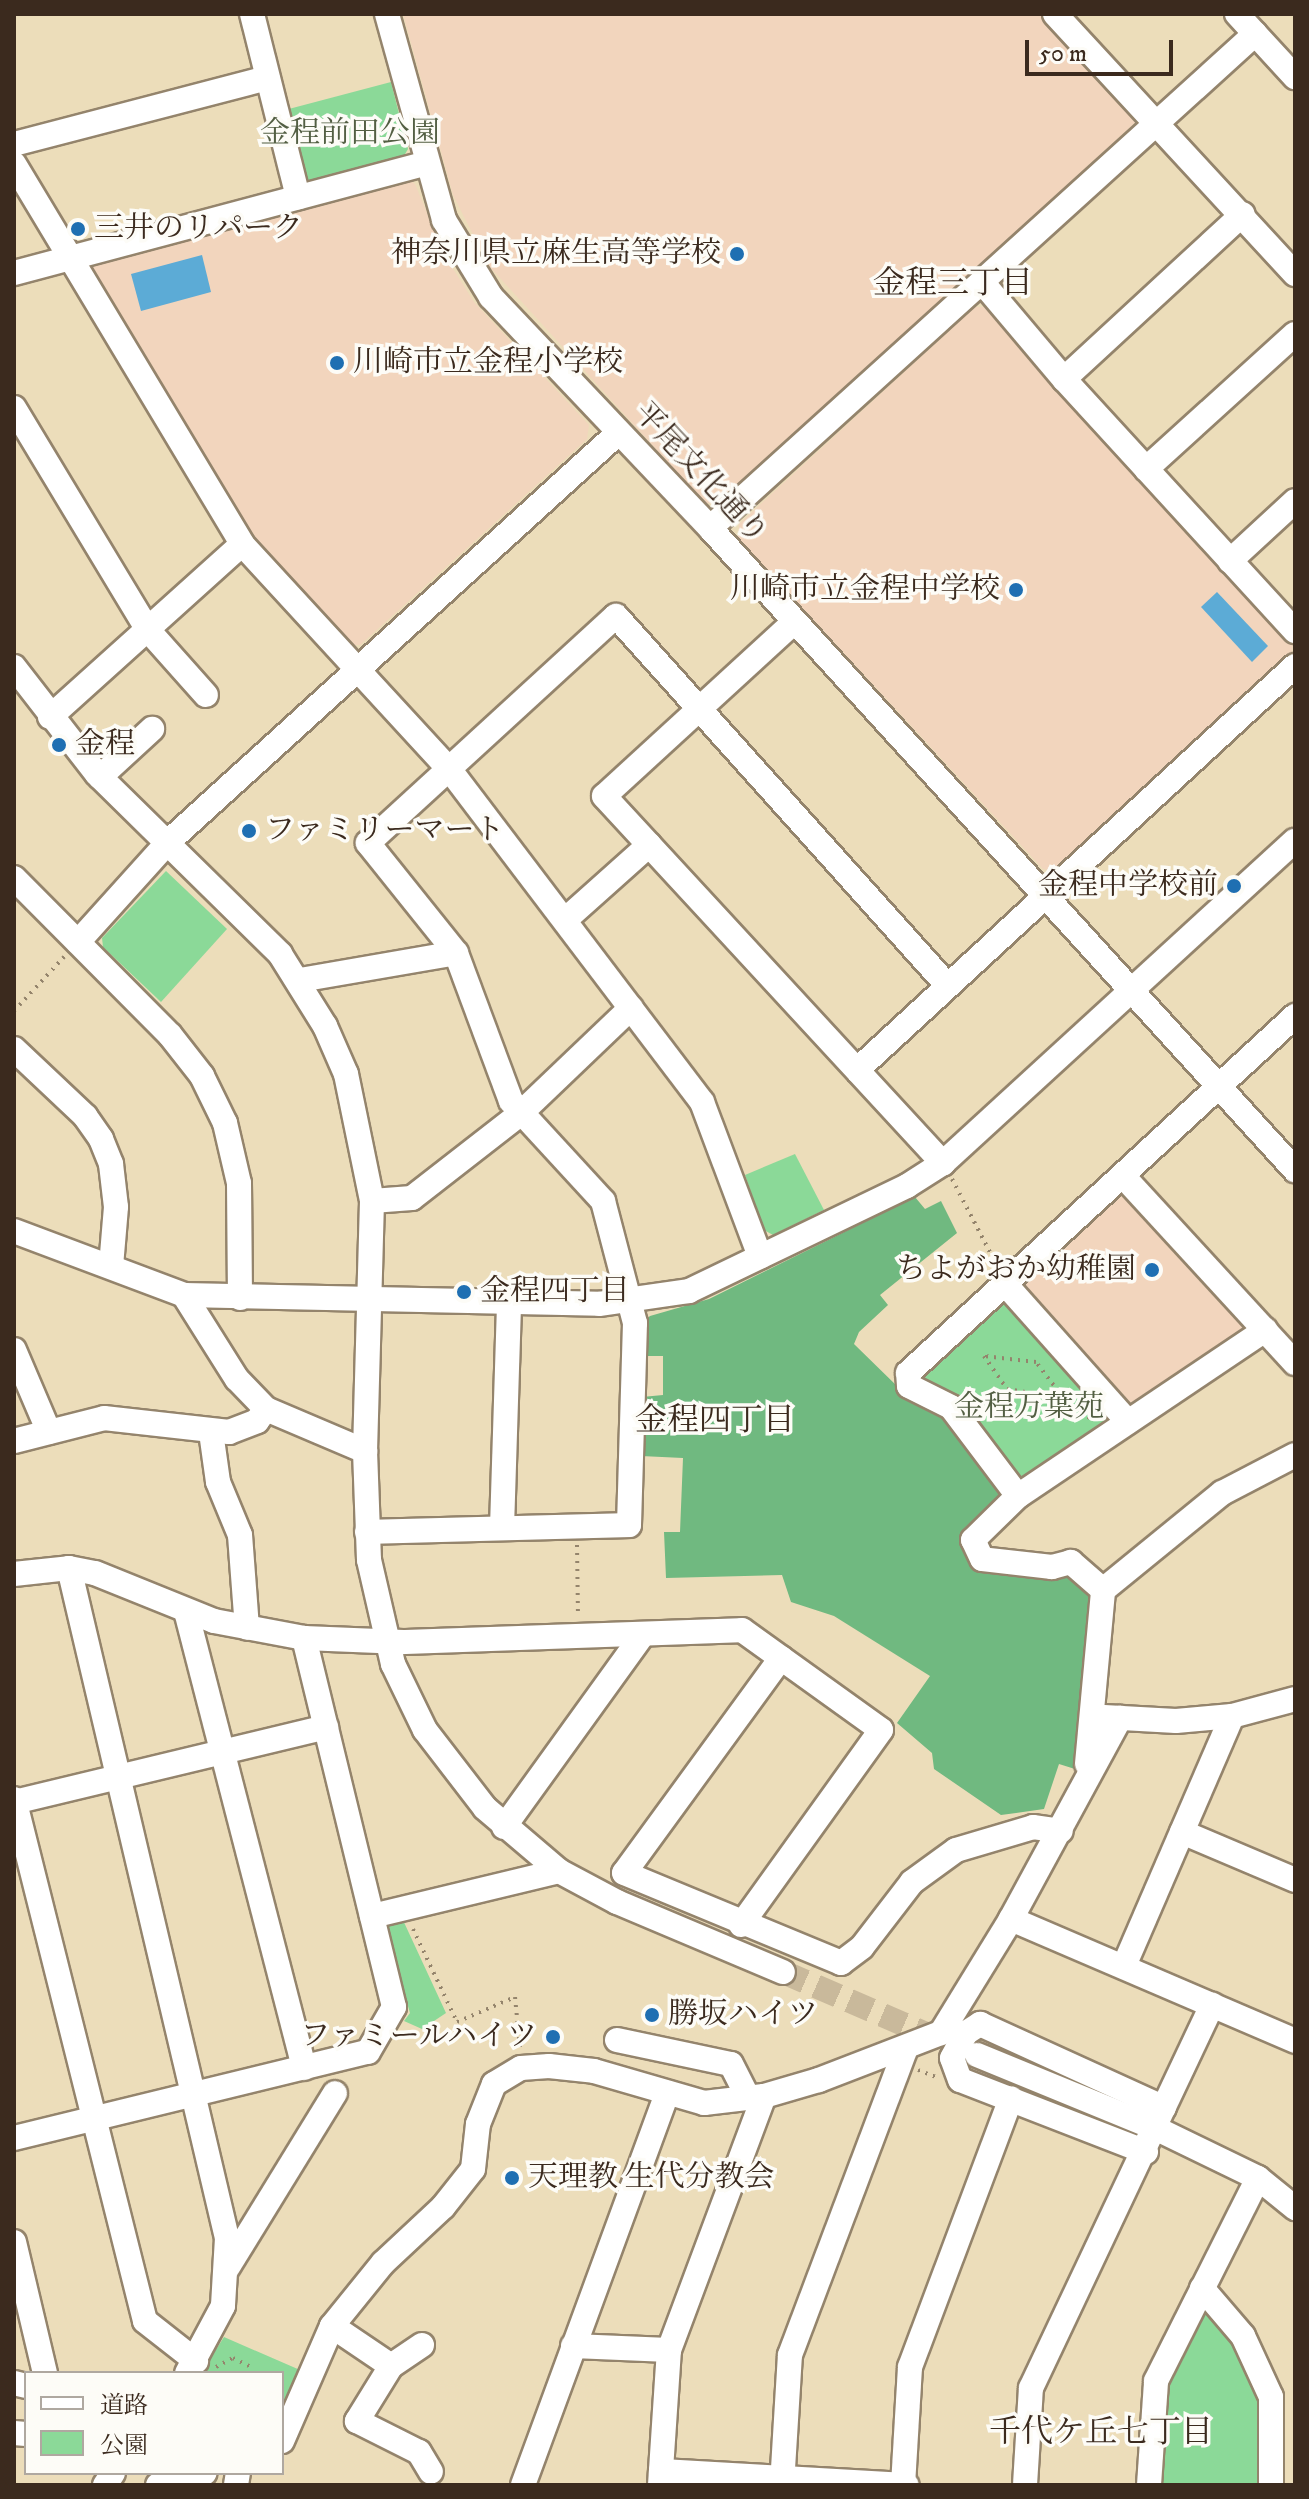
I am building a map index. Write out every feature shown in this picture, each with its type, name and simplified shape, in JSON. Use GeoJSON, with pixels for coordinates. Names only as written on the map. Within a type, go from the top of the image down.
{"type":"FeatureCollection","features":[{"type":"Feature","properties":{"kind":"street"},"geometry":{"type":"LineString","coordinates":[[252,14],[298,197]]}},
{"type":"Feature","properties":{"kind":"street","name":"平尾文化通り"},"geometry":{"type":"LineString","coordinates":[[387,14],[444,220],[491,297],[617,434],[710,528],[1041,897],[1295,1170]]}},
{"type":"Feature","properties":{"kind":"street"},"geometry":{"type":"LineString","coordinates":[[1055,14],[1159,121],[1295,274]]}},
{"type":"Feature","properties":{"kind":"street"},"geometry":{"type":"LineString","coordinates":[[1237,14],[1295,77]]}},
{"type":"Feature","properties":{"kind":"street"},"geometry":{"type":"LineString","coordinates":[[710,528],[1255,34]]}},
{"type":"Feature","properties":{"kind":"street"},"geometry":{"type":"LineString","coordinates":[[14,144],[268,78]]}},
{"type":"Feature","properties":{"kind":"street"},"geometry":{"type":"LineString","coordinates":[[14,273],[427,163]]}},
{"type":"Feature","properties":{"kind":"street"},"geometry":{"type":"LineString","coordinates":[[14,164],[242,544],[450,770],[702,1102],[760,1256]]}},
{"type":"Feature","properties":{"kind":"street"},"geometry":{"type":"LineString","coordinates":[[1064,379],[1243,214]]}},
{"type":"Feature","properties":{"kind":"street"},"geometry":{"type":"LineString","coordinates":[[982,282],[1064,379],[1295,631]]}},
{"type":"Feature","properties":{"kind":"street"},"geometry":{"type":"LineString","coordinates":[[1146,469],[1295,334]]}},
{"type":"Feature","properties":{"kind":"street"},"geometry":{"type":"LineString","coordinates":[[14,408],[148,630],[206,695]]}},
{"type":"Feature","properties":{"kind":"street"},"geometry":{"type":"LineString","coordinates":[[78,942],[167,843],[617,434]]}},
{"type":"Feature","properties":{"kind":"street"},"geometry":{"type":"LineString","coordinates":[[1230,561],[1295,501]]}},
{"type":"Feature","properties":{"kind":"street"},"geometry":{"type":"LineString","coordinates":[[50,717],[242,544]]}},
{"type":"Feature","properties":{"kind":"street"},"geometry":{"type":"LineString","coordinates":[[367,1532],[629,1525],[635,1323],[603,1201],[511,1101],[456,953],[368,843],[616,616],[697,710],[947,985]]}},
{"type":"Feature","properties":{"kind":"street"},"geometry":{"type":"LineString","coordinates":[[793,623],[604,796],[943,1163]]}},
{"type":"Feature","properties":{"kind":"street"},"geometry":{"type":"LineString","coordinates":[[857,1070],[1041,897],[1295,666]]}},
{"type":"Feature","properties":{"kind":"street"},"geometry":{"type":"LineString","coordinates":[[14,667],[50,717],[100,777],[300,980],[346,1074],[372,1201],[365,1451],[367,1532],[386,1641],[408,1698],[438,1751],[504,1827],[559,1871],[617,1902],[783,1972]]}},
{"type":"Feature","properties":{"kind":"street"},"geometry":{"type":"LineString","coordinates":[[100,777],[152,729]]}},
{"type":"Feature","properties":{"kind":"street"},"geometry":{"type":"LineString","coordinates":[[14,1231],[54,1250],[111,1267],[184,1295],[369,1302],[509,1302],[628,1301],[689,1291],[907,1186],[943,1163],[1295,841]]}},
{"type":"Feature","properties":{"kind":"street"},"geometry":{"type":"LineString","coordinates":[[565,920],[649,845]]}},
{"type":"Feature","properties":{"kind":"street"},"geometry":{"type":"LineString","coordinates":[[14,878],[170,1035],[202,1076],[225,1123],[239,1183],[240,1298]]}},
{"type":"Feature","properties":{"kind":"street"},"geometry":{"type":"LineString","coordinates":[[300,980],[456,953]]}},
{"type":"Feature","properties":{"kind":"street"},"geometry":{"type":"LineString","coordinates":[[372,1201],[412,1198],[521,1113],[631,1008]]}},
{"type":"Feature","properties":{"kind":"street"},"geometry":{"type":"LineString","coordinates":[[1018,1496],[951,1407],[909,1386],[908,1373],[1295,1016]]}},
{"type":"Feature","properties":{"kind":"street"},"geometry":{"type":"LineString","coordinates":[[14,1049],[85,1116],[101,1139],[116,1207],[111,1267]]}},
{"type":"Feature","properties":{"kind":"street"},"geometry":{"type":"LineString","coordinates":[[1123,1176],[1295,1363]]}},
{"type":"Feature","properties":{"kind":"street"},"geometry":{"type":"LineString","coordinates":[[1006,1285],[1128,1422]]}},
{"type":"Feature","properties":{"kind":"street"},"geometry":{"type":"LineString","coordinates":[[184,1295],[237,1379],[266,1409],[365,1451]]}},
{"type":"Feature","properties":{"kind":"street"},"geometry":{"type":"LineString","coordinates":[[502,1528],[509,1302]]}},
{"type":"Feature","properties":{"kind":"street"},"geometry":{"type":"LineString","coordinates":[[1103,1590],[1071,1562],[1052,1567],[982,1559],[973,1540],[1018,1496],[1265,1330]]}},
{"type":"Feature","properties":{"kind":"street"},"geometry":{"type":"LineString","coordinates":[[14,1350],[49,1432]]}},
{"type":"Feature","properties":{"kind":"street"},"geometry":{"type":"LineString","coordinates":[[14,1441],[104,1418],[229,1432],[257,1421],[266,1409]]}},
{"type":"Feature","properties":{"kind":"street"},"geometry":{"type":"LineString","coordinates":[[211,1432],[218,1482],[240,1535],[247,1628]]}},
{"type":"Feature","properties":{"kind":"street"},"geometry":{"type":"LineString","coordinates":[[1085,1778],[1103,1590],[1222,1493],[1295,1455]]}},
{"type":"Feature","properties":{"kind":"street"},"geometry":{"type":"LineString","coordinates":[[14,1574],[69,1568],[124,1583],[186,1611],[247,1628],[304,1638],[386,1641],[742,1630],[881,1730],[741,1925]]}},
{"type":"Feature","properties":{"kind":"street"},"geometry":{"type":"LineString","coordinates":[[69,1568],[117,1777],[227,2238],[228,2267],[223,2306],[194,2364],[145,2321],[91,2119],[14,1801],[117,1777],[226,1750],[326,1727]]}},
{"type":"Feature","properties":{"kind":"street"},"geometry":{"type":"LineString","coordinates":[[186,1611],[226,1750],[304,2068]]}},
{"type":"Feature","properties":{"kind":"street"},"geometry":{"type":"LineString","coordinates":[[504,1827],[643,1634]]}},
{"type":"Feature","properties":{"kind":"street"},"geometry":{"type":"LineString","coordinates":[[14,2138],[368,2052],[394,2007],[304,1638]]}},
{"type":"Feature","properties":{"kind":"street"},"geometry":{"type":"LineString","coordinates":[[781,1658],[624,1873],[741,1925],[841,1963],[862,1947],[912,1882],[956,1850],[1033,1827],[1061,1831]]}},
{"type":"Feature","properties":{"kind":"street"},"geometry":{"type":"LineString","coordinates":[[1093,1717],[1176,1721],[1232,1716],[1295,1699]]}},
{"type":"Feature","properties":{"kind":"street"},"geometry":{"type":"LineString","coordinates":[[1124,1966],[1232,1716]]}},
{"type":"Feature","properties":{"kind":"street"},"geometry":{"type":"LineString","coordinates":[[1120,1718],[1011,1919],[952,2058],[960,2080],[1146,2152]]}},
{"type":"Feature","properties":{"kind":"street"},"geometry":{"type":"LineString","coordinates":[[1182,1832],[1295,1880]]}},
{"type":"Feature","properties":{"kind":"street"},"geometry":{"type":"LineString","coordinates":[[372,1916],[559,1871]]}},
{"type":"Feature","properties":{"kind":"street"},"geometry":{"type":"LineString","coordinates":[[1011,1919],[1295,2041]]}},
{"type":"Feature","properties":{"kind":"street"},"geometry":{"type":"LineString","coordinates":[[1025,2485],[1031,2388],[1146,2152],[1212,2005]]}},
{"type":"Feature","properties":{"kind":"street"},"geometry":{"type":"LineString","coordinates":[[284,2436],[332,2326],[383,2263],[443,2207],[473,2169],[489,2091],[503,2077],[521,2068],[549,2066],[594,2071],[704,2103],[756,2097],[901,2056],[959,2044],[980,2024],[1159,2118],[1258,2178],[1295,2208]]}},
{"type":"Feature","properties":{"kind":"street"},"geometry":{"type":"LineString","coordinates":[[617,2040],[731,2064],[756,2097]]}},
{"type":"Feature","properties":{"kind":"street"},"geometry":{"type":"LineString","coordinates":[[783,2481],[790,2355],[901,2056]]}},
{"type":"Feature","properties":{"kind":"street"},"geometry":{"type":"LineString","coordinates":[[228,2267],[335,2093]]}},
{"type":"Feature","properties":{"kind":"street"},"geometry":{"type":"LineString","coordinates":[[523,2485],[667,2093]]}},
{"type":"Feature","properties":{"kind":"street"},"geometry":{"type":"LineString","coordinates":[[756,2097],[669,2350],[661,2478],[904,2485],[910,2367],[1011,2098]]}},
{"type":"Feature","properties":{"kind":"street"},"geometry":{"type":"LineString","coordinates":[[1149,2485],[1156,2381],[1258,2178]]}},
{"type":"Feature","properties":{"kind":"street"},"geometry":{"type":"LineString","coordinates":[[14,2242],[45,2371]]}},
{"type":"Feature","properties":{"kind":"street"},"geometry":{"type":"LineString","coordinates":[[1202,2288],[1243,2336],[1271,2397],[1271,2485]]}},
{"type":"Feature","properties":{"kind":"street"},"geometry":{"type":"LineString","coordinates":[[332,2326],[391,2366]]}},
{"type":"Feature","properties":{"kind":"street"},"geometry":{"type":"LineString","coordinates":[[422,2345],[391,2366],[357,2421],[419,2452],[431,2472]]}},
{"type":"Feature","properties":{"kind":"street"},"geometry":{"type":"LineString","coordinates":[[573,2346],[669,2350]]}},
{"type":"Feature","properties":{"kind":"street"},"geometry":{"type":"LineString","coordinates":[[158,2485],[196,2475]]}},
{"type":"Feature","properties":{"kind":"path"},"geometry":{"type":"LineString","coordinates":[[14,1011],[78,942]]}},
{"type":"Feature","properties":{"kind":"path"},"geometry":{"type":"LineString","coordinates":[[943,1163],[1006,1285]]}},
{"type":"Feature","properties":{"kind":"path"},"geometry":{"type":"LineString","coordinates":[[1068,1404],[1060,1406],[1045,1395],[1021,1393],[999,1384],[986,1352],[1036,1362],[1068,1404],[1086,1413],[1106,1437]]}},
{"type":"Feature","properties":{"kind":"path"},"geometry":{"type":"LineString","coordinates":[[576,1526],[579,1636]]}},
{"type":"Feature","properties":{"kind":"path"},"geometry":{"type":"LineString","coordinates":[[403,1909],[457,2022],[515,1997],[521,2061]]}},
{"type":"Feature","properties":{"kind":"path"},"geometry":{"type":"LineString","coordinates":[[901,2056],[958,2084],[960,2080]]}},
{"type":"Feature","properties":{"kind":"path"},"geometry":{"type":"LineString","coordinates":[[194,2364],[217,2368],[233,2358],[251,2367]]}},
{"type":"Feature","properties":{"kind":"shaded area","name":"神奈川県立麻生高等学校"},"geometry":{"type":"Polygon","coordinates":[[[403,14],[1052,14],[1138,120],[720,504],[705,503],[489,266],[453,195],[403,14]]]}},
{"type":"Feature","properties":{"kind":"shaded area","name":"川崎市立金程小学校"},"geometry":{"type":"Polygon","coordinates":[[[407,178],[415,184],[445,256],[474,302],[589,425],[587,439],[360,645],[352,645],[245,532],[88,271],[93,261],[407,178]]]}},
{"type":"Feature","properties":{"kind":"shaded area","name":"川崎市立金程中学校"},"geometry":{"type":"Polygon","coordinates":[[[975,307],[985,307],[1293,641],[1292,656],[1057,872],[1043,869],[738,538],[739,524],[975,307]]]}},
{"type":"Feature","properties":{"kind":"shaded area"},"geometry":{"type":"Polygon","coordinates":[[[1115,1196],[1127,1196],[1244,1321],[1241,1332],[1132,1404],[1024,1290],[1025,1280],[1115,1196]]]}},
{"type":"Feature","properties":{"kind":"green space","name":"金程前田公園"},"geometry":{"type":"Polygon","coordinates":[[[391,82],[408,149],[401,161],[316,184],[301,177],[285,110],[391,82]]]}},
{"type":"Feature","properties":{"kind":"green space"},"geometry":{"type":"Polygon","coordinates":[[[166,871],[227,929],[161,1002],[103,947],[102,938],[166,871]]]}},
{"type":"Feature","properties":{"kind":"green space"},"geometry":{"type":"Polygon","coordinates":[[[795,1154],[824,1210],[773,1235],[764,1230],[745,1175],[795,1154]]]}},
{"type":"Feature","properties":{"kind":"green space"},"geometry":{"type":"Polygon","coordinates":[[[915,1197],[925,1209],[941,1201],[957,1233],[880,1295],[888,1305],[859,1332],[854,1344],[900,1389],[946,1412],[1004,1489],[1004,1499],[964,1538],[972,1567],[1047,1578],[1070,1576],[1090,1594],[1086,1687],[1075,1769],[1059,1764],[1044,1809],[1001,1815],[934,1769],[932,1753],[897,1723],[930,1676],[834,1616],[791,1602],[782,1575],[666,1578],[664,1532],[680,1532],[683,1458],[641,1456],[642,1397],[663,1395],[663,1356],[643,1356],[643,1322],[650,1316],[709,1299],[915,1197]]]}},
{"type":"Feature","properties":{"kind":"green space","name":"金程万葉苑"},"geometry":{"type":"Polygon","coordinates":[[[995,1305],[1006,1305],[1107,1415],[1105,1427],[1026,1479],[1014,1477],[918,1382],[917,1373],[995,1305]]]}},
{"type":"Feature","properties":{"kind":"green space"},"geometry":{"type":"Polygon","coordinates":[[[402,1918],[446,2013],[422,2029],[404,2021],[410,2013],[385,1927],[402,1918]]]}},
{"type":"Feature","properties":{"kind":"green space"},"geometry":{"type":"Polygon","coordinates":[[[1211,2309],[1259,2385],[1263,2485],[1160,2485],[1165,2381],[1199,2312],[1211,2309]]]}},
{"type":"Feature","properties":{"kind":"green space"},"geometry":{"type":"Polygon","coordinates":[[[224,2337],[300,2370],[284,2419],[284,2371],[202,2371],[224,2337]]]}},
{"type":"Feature","properties":{"kind":"water"},"geometry":{"type":"Polygon","coordinates":[[[202,255],[211,292],[141,311],[131,274],[202,255]]]}},
{"type":"Feature","properties":{"kind":"water"},"geometry":{"type":"Polygon","coordinates":[[[1217,592],[1268,646],[1252,662],[1201,607],[1217,592]]]}},
{"type":"Feature","properties":{"kind":"tunnel"},"geometry":{"type":"LineString","coordinates":[[783,1972],[945,2042]]}},
{"type":"Feature","properties":{"kind":"place","name":"三井のリパーク"},"geometry":{"type":"Point","coordinates":[78,229]}},
{"type":"Feature","properties":{"kind":"place","name":"神奈川県立麻生高等学校"},"geometry":{"type":"Point","coordinates":[737,254]}},
{"type":"Feature","properties":{"kind":"place","name":"川崎市立金程小学校"},"geometry":{"type":"Point","coordinates":[337,363]}},
{"type":"Feature","properties":{"kind":"place","name":"川崎市立金程中学校"},"geometry":{"type":"Point","coordinates":[1016,590]}},
{"type":"Feature","properties":{"kind":"place","name":"金程"},"geometry":{"type":"Point","coordinates":[59,745]}},
{"type":"Feature","properties":{"kind":"place","name":"ファミリーマート"},"geometry":{"type":"Point","coordinates":[249,831]}},
{"type":"Feature","properties":{"kind":"place","name":"金程中学校前"},"geometry":{"type":"Point","coordinates":[1234,886]}},
{"type":"Feature","properties":{"kind":"place","name":"ちよがおか幼稚園"},"geometry":{"type":"Point","coordinates":[1152,1270]}},
{"type":"Feature","properties":{"kind":"place","name":"金程四丁目"},"geometry":{"type":"Point","coordinates":[464,1292]}},
{"type":"Feature","properties":{"kind":"place","name":"勝坂ハイツ"},"geometry":{"type":"Point","coordinates":[652,2015]}},
{"type":"Feature","properties":{"kind":"place","name":"ファミールハイツ"},"geometry":{"type":"Point","coordinates":[553,2037]}},
{"type":"Feature","properties":{"kind":"place","name":"天理教 生代分教会"},"geometry":{"type":"Point","coordinates":[512,2178]}},
{"type":"Feature","properties":{"kind":"district","name":"金程三丁目"},"geometry":{"type":"Point","coordinates":[953,284]}},
{"type":"Feature","properties":{"kind":"district","name":"金程四丁目"},"geometry":{"type":"Point","coordinates":[715,1421]}},
{"type":"Feature","properties":{"kind":"district","name":"千代ケ丘七丁目"},"geometry":{"type":"Point","coordinates":[1101,2433]}}]}
